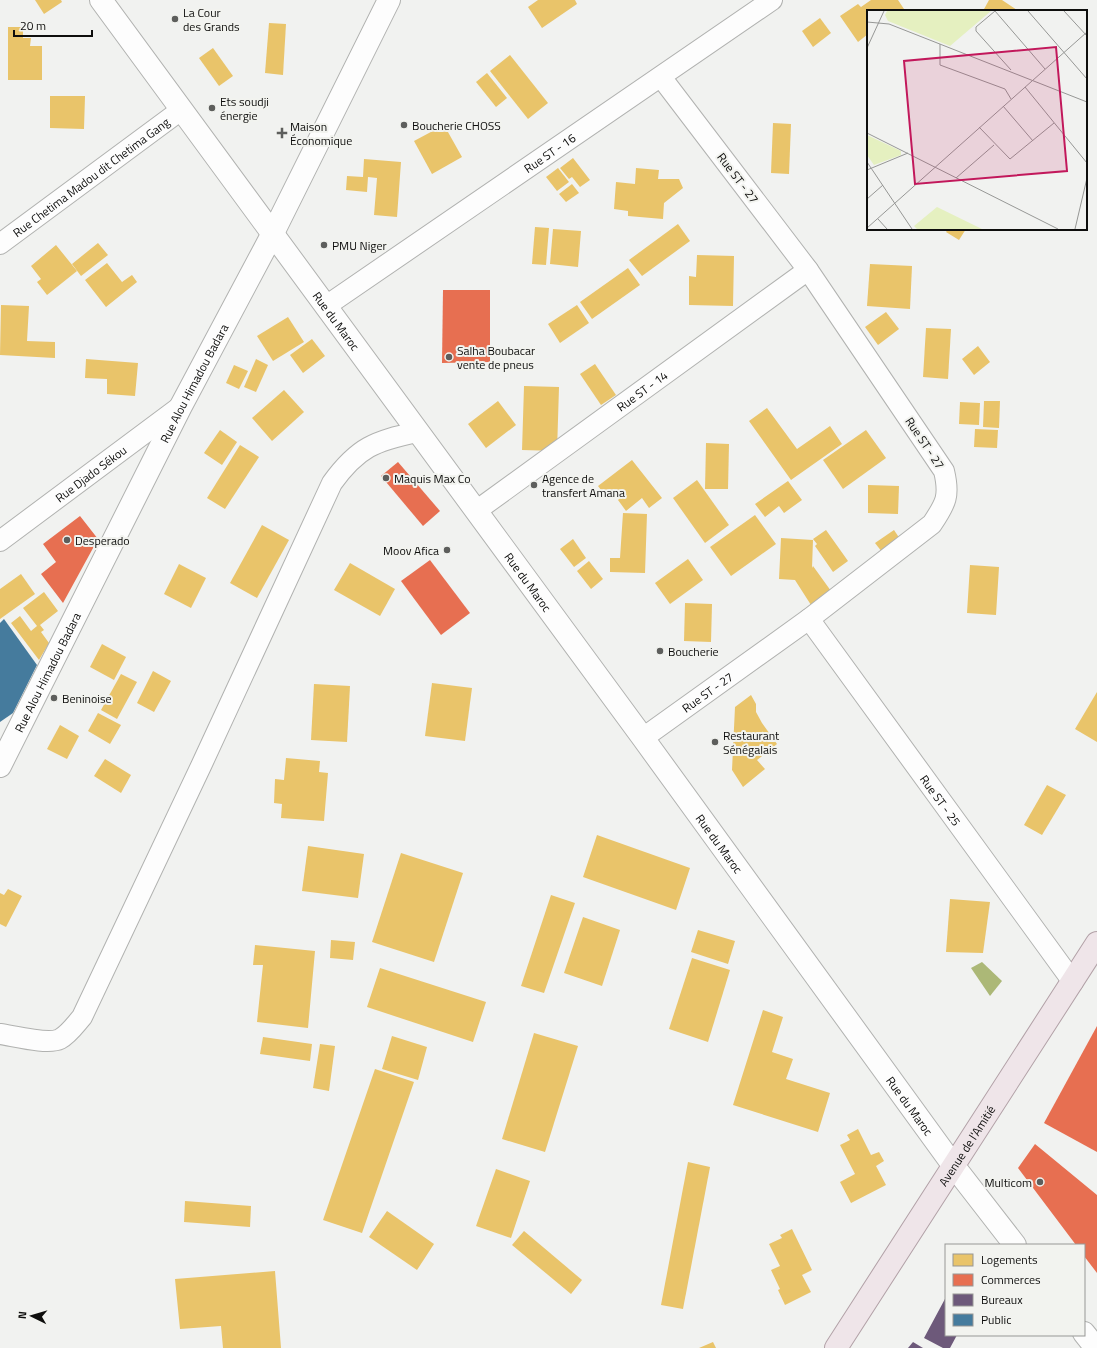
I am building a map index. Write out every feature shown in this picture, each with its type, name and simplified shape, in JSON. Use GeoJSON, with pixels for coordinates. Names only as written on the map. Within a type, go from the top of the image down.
{"type":"FeatureCollection","features":[{"type":"Feature","properties":{"kind":"main road","name":"Avenue de l'Amitié"},"geometry":{"type":"LineString","coordinates":[[836,1348],[1097,943]]}},
{"type":"Feature","properties":{"kind":"street","name":"Rue du Maroc"},"geometry":{"type":"LineString","coordinates":[[101,0],[272,235],[326,306],[643,738],[953,1165],[1014,1244]]}},
{"type":"Feature","properties":{"kind":"street","name":"Rue Alou Himadou Badara"},"geometry":{"type":"LineString","coordinates":[[0,766],[181,406],[272,235],[389,0]]}},
{"type":"Feature","properties":{"kind":"street","name":"Rue ST - 16"},"geometry":{"type":"LineString","coordinates":[[326,306],[772,0]]}},
{"type":"Feature","properties":{"kind":"street","name":"Rue ST - 27"},"geometry":{"type":"LineString","coordinates":[[643,738],[809,619],[932,524],[945,505],[948,489],[944,472],[808,270],[661,77]]}},
{"type":"Feature","properties":{"kind":"street","name":"Rue Chetima Madou dit Chetima Gang"},"geometry":{"type":"LineString","coordinates":[[0,244],[182,110]]}},
{"type":"Feature","properties":{"kind":"street","name":"Rue ST - 14"},"geometry":{"type":"LineString","coordinates":[[476,511],[808,270]]}},
{"type":"Feature","properties":{"kind":"street","name":"Rue Djado Sékou"},"geometry":{"type":"LineString","coordinates":[[0,541],[181,406]]}},
{"type":"Feature","properties":{"kind":"street"},"geometry":{"type":"LineString","coordinates":[[0,1034],[44,1041],[59,1040],[71,1031],[82,1017],[201,766],[332,483],[346,464],[365,448],[384,439],[417,432]]}},
{"type":"Feature","properties":{"kind":"street","name":"Rue ST - 25"},"geometry":{"type":"LineString","coordinates":[[809,619],[1073,982]]}},
{"type":"Feature","properties":{"kind":"street"},"geometry":{"type":"LineString","coordinates":[[1085,1334],[1096,1348]]}},
{"type":"Feature","properties":{"kind":"shaded area"},"geometry":{"type":"Polygon","coordinates":[[[982,962],[1002,981],[990,996],[971,968],[982,962]]]}},
{"type":"Feature","properties":{"kind":"building: Logements"},"geometry":{"type":"Polygon","coordinates":[[[35,0],[61,0],[62,2],[44,14],[35,0]]]}},
{"type":"Feature","properties":{"kind":"building: Logements"},"geometry":{"type":"Polygon","coordinates":[[[538,0],[575,0],[577,4],[542,28],[528,7],[538,0]]]}},
{"type":"Feature","properties":{"kind":"building: Logements"},"geometry":{"type":"Polygon","coordinates":[[[871,0],[898,0],[904,9],[867,10],[867,35],[858,42],[840,16],[858,4],[861,7],[871,0]]]}},
{"type":"Feature","properties":{"kind":"building: Logements"},"geometry":{"type":"Polygon","coordinates":[[[989,0],[1002,0],[1017,10],[984,10],[989,0]]]}},
{"type":"Feature","properties":{"kind":"building: Logements"},"geometry":{"type":"Polygon","coordinates":[[[820,18],[831,33],[813,47],[802,31],[820,18]]]}},
{"type":"Feature","properties":{"kind":"building: Logements"},"geometry":{"type":"Polygon","coordinates":[[[269,23],[286,24],[283,75],[265,73],[269,23]]]}},
{"type":"Feature","properties":{"kind":"building: Logements"},"geometry":{"type":"Polygon","coordinates":[[[8,27],[23,27],[23,38],[31,38],[30,46],[42,46],[42,80],[8,80],[8,27]]]}},
{"type":"Feature","properties":{"kind":"building: Logements"},"geometry":{"type":"Polygon","coordinates":[[[213,48],[233,76],[219,86],[199,58],[213,48]]]}},
{"type":"Feature","properties":{"kind":"building: Logements"},"geometry":{"type":"Polygon","coordinates":[[[510,55],[548,103],[528,119],[490,71],[510,55]]]}},
{"type":"Feature","properties":{"kind":"building: Logements"},"geometry":{"type":"Polygon","coordinates":[[[487,73],[507,98],[496,107],[476,82],[487,73]]]}},
{"type":"Feature","properties":{"kind":"building: Logements"},"geometry":{"type":"Polygon","coordinates":[[[50,96],[85,96],[84,129],[50,128],[50,96]]]}},
{"type":"Feature","properties":{"kind":"building: Logements"},"geometry":{"type":"Polygon","coordinates":[[[773,123],[791,124],[789,174],[771,173],[773,123]]]}},
{"type":"Feature","properties":{"kind":"building: Logements"},"geometry":{"type":"Polygon","coordinates":[[[444,125],[462,157],[432,174],[414,141],[444,125]]]}},
{"type":"Feature","properties":{"kind":"building: Logements"},"geometry":{"type":"Polygon","coordinates":[[[573,158],[590,180],[580,187],[572,177],[569,179],[560,168],[573,158]]]}},
{"type":"Feature","properties":{"kind":"building: Logements"},"geometry":{"type":"Polygon","coordinates":[[[364,159],[401,162],[397,217],[374,215],[377,178],[368,177],[367,192],[346,190],[347,176],[363,177],[364,159]]]}},
{"type":"Feature","properties":{"kind":"building: Logements"},"geometry":{"type":"Polygon","coordinates":[[[558,168],[569,182],[557,191],[546,177],[558,168]]]}},
{"type":"Feature","properties":{"kind":"building: Logements"},"geometry":{"type":"Polygon","coordinates":[[[636,168],[659,170],[658,179],[679,179],[683,188],[664,203],[663,219],[628,216],[628,211],[614,209],[616,182],[635,184],[636,168]]]}},
{"type":"Feature","properties":{"kind":"building: Logements"},"geometry":{"type":"Polygon","coordinates":[[[572,184],[579,193],[566,202],[559,194],[572,184]]]}},
{"type":"Feature","properties":{"kind":"building: Logements"},"geometry":{"type":"Polygon","coordinates":[[[678,224],[690,241],[642,276],[629,260],[678,224]]]}},
{"type":"Feature","properties":{"kind":"building: Logements"},"geometry":{"type":"Polygon","coordinates":[[[535,227],[549,228],[546,265],[532,264],[535,227]]]}},
{"type":"Feature","properties":{"kind":"building: Logements"},"geometry":{"type":"Polygon","coordinates":[[[553,229],[581,231],[578,267],[550,264],[553,229]]]}},
{"type":"Feature","properties":{"kind":"building: Logements"},"geometry":{"type":"Polygon","coordinates":[[[947,230],[965,230],[959,240],[946,232],[947,230]]]}},
{"type":"Feature","properties":{"kind":"building: Logements"},"geometry":{"type":"Polygon","coordinates":[[[98,243],[108,255],[81,276],[72,264],[98,243]]]}},
{"type":"Feature","properties":{"kind":"building: Logements"},"geometry":{"type":"Polygon","coordinates":[[[56,245],[77,271],[47,295],[37,282],[41,279],[31,266],[56,245]]]}},
{"type":"Feature","properties":{"kind":"building: Logements"},"geometry":{"type":"Polygon","coordinates":[[[697,255],[734,256],[733,306],[689,305],[689,276],[696,277],[697,255]]]}},
{"type":"Feature","properties":{"kind":"building: Logements"},"geometry":{"type":"Polygon","coordinates":[[[107,263],[122,282],[132,275],[137,282],[106,307],[85,280],[107,263]]]}},
{"type":"Feature","properties":{"kind":"building: Logements"},"geometry":{"type":"Polygon","coordinates":[[[870,264],[912,266],[910,309],[867,306],[870,264]]]}},
{"type":"Feature","properties":{"kind":"building: Logements"},"geometry":{"type":"Polygon","coordinates":[[[628,268],[640,285],[592,319],[580,302],[628,268]]]}},
{"type":"Feature","properties":{"kind":"building: Logements"},"geometry":{"type":"Polygon","coordinates":[[[1,305],[29,306],[27,341],[55,342],[55,358],[0,355],[1,305]]]}},
{"type":"Feature","properties":{"kind":"building: Logements"},"geometry":{"type":"Polygon","coordinates":[[[577,305],[589,323],[560,343],[548,324],[577,305]]]}},
{"type":"Feature","properties":{"kind":"building: Logements"},"geometry":{"type":"Polygon","coordinates":[[[886,312],[899,329],[878,345],[865,327],[886,312]]]}},
{"type":"Feature","properties":{"kind":"building: Logements"},"geometry":{"type":"Polygon","coordinates":[[[288,317],[304,342],[273,361],[257,336],[288,317]]]}},
{"type":"Feature","properties":{"kind":"building: Logements"},"geometry":{"type":"Polygon","coordinates":[[[926,328],[951,329],[948,379],[923,377],[926,328]]]}},
{"type":"Feature","properties":{"kind":"building: Logements"},"geometry":{"type":"Polygon","coordinates":[[[312,339],[325,356],[303,373],[290,355],[312,339]]]}},
{"type":"Feature","properties":{"kind":"building: Logements"},"geometry":{"type":"Polygon","coordinates":[[[978,346],[990,362],[974,375],[962,359],[978,346]]]}},
{"type":"Feature","properties":{"kind":"building: Logements"},"geometry":{"type":"Polygon","coordinates":[[[86,359],[138,363],[135,396],[107,394],[107,379],[85,378],[86,359]]]}},
{"type":"Feature","properties":{"kind":"building: Logements"},"geometry":{"type":"Polygon","coordinates":[[[256,359],[268,365],[256,392],[244,387],[256,359]]]}},
{"type":"Feature","properties":{"kind":"building: Logements"},"geometry":{"type":"Polygon","coordinates":[[[595,364],[616,395],[601,405],[580,374],[595,364]]]}},
{"type":"Feature","properties":{"kind":"building: Logements"},"geometry":{"type":"Polygon","coordinates":[[[234,365],[248,371],[239,389],[226,383],[234,365]]]}},
{"type":"Feature","properties":{"kind":"building: Logements"},"geometry":{"type":"Polygon","coordinates":[[[524,386],[559,387],[557,451],[522,450],[524,386]]]}},
{"type":"Feature","properties":{"kind":"building: Logements"},"geometry":{"type":"Polygon","coordinates":[[[284,390],[304,412],[272,441],[252,418],[284,390]]]}},
{"type":"Feature","properties":{"kind":"building: Logements"},"geometry":{"type":"Polygon","coordinates":[[[498,401],[516,425],[486,448],[468,424],[498,401]]]}},
{"type":"Feature","properties":{"kind":"building: Logements"},"geometry":{"type":"Polygon","coordinates":[[[984,401],[1000,401],[999,428],[983,427],[984,401]]]}},
{"type":"Feature","properties":{"kind":"building: Logements"},"geometry":{"type":"Polygon","coordinates":[[[960,402],[980,403],[979,425],[959,424],[960,402]]]}},
{"type":"Feature","properties":{"kind":"building: Logements"},"geometry":{"type":"Polygon","coordinates":[[[767,408],[797,449],[830,426],[842,444],[791,480],[749,421],[767,408]]]}},
{"type":"Feature","properties":{"kind":"building: Logements"},"geometry":{"type":"Polygon","coordinates":[[[975,429],[998,430],[997,448],[974,447],[975,429]]]}},
{"type":"Feature","properties":{"kind":"building: Logements"},"geometry":{"type":"Polygon","coordinates":[[[220,430],[237,442],[222,465],[204,453],[220,430]]]}},
{"type":"Feature","properties":{"kind":"building: Logements"},"geometry":{"type":"Polygon","coordinates":[[[866,430],[886,458],[843,489],[823,460],[866,430]]]}},
{"type":"Feature","properties":{"kind":"building: Logements"},"geometry":{"type":"Polygon","coordinates":[[[706,443],[729,444],[728,489],[705,489],[706,443]]]}},
{"type":"Feature","properties":{"kind":"building: Logements"},"geometry":{"type":"Polygon","coordinates":[[[240,445],[259,457],[225,509],[207,498],[240,445]]]}},
{"type":"Feature","properties":{"kind":"building: Logements"},"geometry":{"type":"Polygon","coordinates":[[[632,460],[662,498],[649,508],[642,498],[626,511],[618,500],[620,498],[616,493],[608,499],[598,486],[632,460]]]}},
{"type":"Feature","properties":{"kind":"building: Logements"},"geometry":{"type":"Polygon","coordinates":[[[697,480],[729,525],[705,543],[673,498],[697,480]]]}},
{"type":"Feature","properties":{"kind":"building: Logements"},"geometry":{"type":"Polygon","coordinates":[[[788,481],[802,500],[784,513],[779,506],[765,517],[755,504],[788,481]]]}},
{"type":"Feature","properties":{"kind":"building: Logements"},"geometry":{"type":"Polygon","coordinates":[[[868,485],[899,486],[898,514],[868,513],[868,485]]]}},
{"type":"Feature","properties":{"kind":"building: Logements"},"geometry":{"type":"Polygon","coordinates":[[[623,513],[647,514],[645,573],[610,572],[610,558],[620,558],[623,513]]]}},
{"type":"Feature","properties":{"kind":"building: Logements"},"geometry":{"type":"Polygon","coordinates":[[[755,515],[776,544],[731,576],[710,547],[755,515]]]}},
{"type":"Feature","properties":{"kind":"building: Logements"},"geometry":{"type":"Polygon","coordinates":[[[262,525],[289,540],[257,598],[230,583],[262,525]]]}},
{"type":"Feature","properties":{"kind":"building: Logements"},"geometry":{"type":"Polygon","coordinates":[[[826,530],[848,561],[833,572],[815,546],[817,544],[813,539],[826,530]]]}},
{"type":"Feature","properties":{"kind":"building: Logements"},"geometry":{"type":"Polygon","coordinates":[[[894,530],[900,539],[882,552],[875,543],[894,530]]]}},
{"type":"Feature","properties":{"kind":"building: Logements"},"geometry":{"type":"Polygon","coordinates":[[[781,538],[813,540],[812,568],[813,566],[831,591],[811,605],[795,580],[779,579],[781,538]]]}},
{"type":"Feature","properties":{"kind":"building: Logements"},"geometry":{"type":"Polygon","coordinates":[[[573,539],[586,558],[574,567],[560,549],[573,539]]]}},
{"type":"Feature","properties":{"kind":"building: Logements"},"geometry":{"type":"Polygon","coordinates":[[[688,559],[703,580],[670,604],[655,583],[688,559]]]}},
{"type":"Feature","properties":{"kind":"building: Logements"},"geometry":{"type":"Polygon","coordinates":[[[589,561],[603,579],[591,589],[577,571],[589,561]]]}},
{"type":"Feature","properties":{"kind":"building: Logements"},"geometry":{"type":"Polygon","coordinates":[[[350,563],[395,589],[380,616],[334,590],[350,563]]]}},
{"type":"Feature","properties":{"kind":"building: Logements"},"geometry":{"type":"Polygon","coordinates":[[[179,564],[206,578],[191,608],[164,594],[179,564]]]}},
{"type":"Feature","properties":{"kind":"building: Logements"},"geometry":{"type":"Polygon","coordinates":[[[970,565],[999,567],[996,615],[967,613],[970,565]]]}},
{"type":"Feature","properties":{"kind":"building: Logements"},"geometry":{"type":"Polygon","coordinates":[[[21,574],[35,594],[0,619],[0,589],[21,574]]]}},
{"type":"Feature","properties":{"kind":"building: Logements"},"geometry":{"type":"Polygon","coordinates":[[[44,592],[58,611],[40,625],[44,630],[41,632],[49,643],[39,660],[11,623],[20,616],[31,631],[37,626],[23,608],[44,592]]]}},
{"type":"Feature","properties":{"kind":"building: Logements"},"geometry":{"type":"Polygon","coordinates":[[[685,603],[712,604],[711,642],[684,641],[685,603]]]}},
{"type":"Feature","properties":{"kind":"building: Logements"},"geometry":{"type":"Polygon","coordinates":[[[102,644],[126,657],[114,680],[90,667],[102,644]]]}},
{"type":"Feature","properties":{"kind":"building: Logements"},"geometry":{"type":"Polygon","coordinates":[[[153,671],[171,681],[154,712],[137,703],[153,671]]]}},
{"type":"Feature","properties":{"kind":"building: Logements"},"geometry":{"type":"Polygon","coordinates":[[[121,674],[137,682],[117,719],[101,710],[121,674]]]}},
{"type":"Feature","properties":{"kind":"building: Logements"},"geometry":{"type":"Polygon","coordinates":[[[432,683],[472,688],[465,741],[425,736],[432,683]]]}},
{"type":"Feature","properties":{"kind":"building: Logements"},"geometry":{"type":"Polygon","coordinates":[[[314,684],[350,686],[347,742],[311,740],[314,684]]]}},
{"type":"Feature","properties":{"kind":"building: Logements"},"geometry":{"type":"Polygon","coordinates":[[[1097,692],[1097,742],[1075,729],[1097,692]]]}},
{"type":"Feature","properties":{"kind":"building: Logements"},"geometry":{"type":"Polygon","coordinates":[[[751,695],[756,704],[756,712],[777,744],[757,760],[765,769],[743,787],[732,770],[735,707],[751,695]]]}},
{"type":"Feature","properties":{"kind":"building: Logements"},"geometry":{"type":"Polygon","coordinates":[[[98,713],[121,725],[110,744],[88,731],[98,713]]]}},
{"type":"Feature","properties":{"kind":"building: Logements"},"geometry":{"type":"Polygon","coordinates":[[[60,725],[79,736],[67,759],[47,749],[60,725]]]}},
{"type":"Feature","properties":{"kind":"building: Logements"},"geometry":{"type":"Polygon","coordinates":[[[286,758],[320,761],[319,772],[328,773],[324,821],[281,818],[282,804],[274,803],[275,779],[284,780],[286,758]]]}},
{"type":"Feature","properties":{"kind":"building: Logements"},"geometry":{"type":"Polygon","coordinates":[[[105,759],[131,775],[121,793],[94,776],[105,759]]]}},
{"type":"Feature","properties":{"kind":"building: Logements"},"geometry":{"type":"Polygon","coordinates":[[[1047,785],[1066,795],[1042,835],[1024,825],[1047,785]]]}},
{"type":"Feature","properties":{"kind":"building: Logements"},"geometry":{"type":"Polygon","coordinates":[[[597,835],[690,868],[676,910],[583,877],[597,835]]]}},
{"type":"Feature","properties":{"kind":"building: Logements"},"geometry":{"type":"Polygon","coordinates":[[[308,846],[364,854],[358,898],[302,891],[308,846]]]}},
{"type":"Feature","properties":{"kind":"building: Logements"},"geometry":{"type":"Polygon","coordinates":[[[401,853],[463,873],[434,962],[372,942],[401,853]]]}},
{"type":"Feature","properties":{"kind":"building: Logements"},"geometry":{"type":"Polygon","coordinates":[[[8,889],[22,896],[6,927],[0,924],[0,893],[4,895],[8,889]]]}},
{"type":"Feature","properties":{"kind":"building: Logements"},"geometry":{"type":"Polygon","coordinates":[[[551,895],[575,903],[544,993],[521,986],[551,895]]]}},
{"type":"Feature","properties":{"kind":"building: Logements"},"geometry":{"type":"Polygon","coordinates":[[[950,899],[990,902],[983,953],[946,952],[950,899]]]}},
{"type":"Feature","properties":{"kind":"building: Logements"},"geometry":{"type":"Polygon","coordinates":[[[583,917],[620,930],[602,986],[564,973],[583,917]]]}},
{"type":"Feature","properties":{"kind":"building: Logements"},"geometry":{"type":"Polygon","coordinates":[[[698,930],[735,941],[728,964],[691,952],[698,930]]]}},
{"type":"Feature","properties":{"kind":"building: Logements"},"geometry":{"type":"Polygon","coordinates":[[[331,940],[355,942],[353,960],[330,958],[331,940]]]}},
{"type":"Feature","properties":{"kind":"building: Logements"},"geometry":{"type":"Polygon","coordinates":[[[255,945],[315,951],[308,1028],[257,1022],[263,965],[253,965],[255,945]]]}},
{"type":"Feature","properties":{"kind":"building: Logements"},"geometry":{"type":"Polygon","coordinates":[[[692,958],[730,970],[708,1042],[669,1029],[692,958]]]}},
{"type":"Feature","properties":{"kind":"building: Logements"},"geometry":{"type":"Polygon","coordinates":[[[380,968],[486,1002],[473,1042],[367,1007],[380,968]]]}},
{"type":"Feature","properties":{"kind":"building: Logements"},"geometry":{"type":"Polygon","coordinates":[[[763,1010],[783,1017],[772,1052],[793,1059],[786,1079],[830,1093],[818,1132],[733,1105],[763,1010]]]}},
{"type":"Feature","properties":{"kind":"building: Logements"},"geometry":{"type":"Polygon","coordinates":[[[534,1033],[578,1046],[545,1152],[502,1139],[534,1033]]]}},
{"type":"Feature","properties":{"kind":"building: Logements"},"geometry":{"type":"Polygon","coordinates":[[[392,1036],[427,1047],[418,1080],[382,1069],[392,1036]]]}},
{"type":"Feature","properties":{"kind":"building: Logements"},"geometry":{"type":"Polygon","coordinates":[[[263,1037],[312,1044],[310,1061],[260,1054],[263,1037]]]}},
{"type":"Feature","properties":{"kind":"building: Logements"},"geometry":{"type":"Polygon","coordinates":[[[320,1044],[335,1046],[329,1091],[313,1088],[320,1044]]]}},
{"type":"Feature","properties":{"kind":"building: Logements"},"geometry":{"type":"Polygon","coordinates":[[[375,1069],[414,1082],[362,1233],[323,1220],[375,1069]]]}},
{"type":"Feature","properties":{"kind":"building: Logements"},"geometry":{"type":"Polygon","coordinates":[[[858,1129],[871,1155],[879,1152],[884,1161],[876,1166],[886,1185],[851,1203],[840,1182],[855,1174],[840,1145],[850,1140],[847,1135],[858,1129]]]}},
{"type":"Feature","properties":{"kind":"building: Logements"},"geometry":{"type":"Polygon","coordinates":[[[688,1162],[710,1167],[683,1309],[661,1305],[688,1162]]]}},
{"type":"Feature","properties":{"kind":"building: Logements"},"geometry":{"type":"Polygon","coordinates":[[[496,1169],[530,1181],[511,1238],[476,1226],[496,1169]]]}},
{"type":"Feature","properties":{"kind":"building: Logements"},"geometry":{"type":"Polygon","coordinates":[[[185,1201],[251,1206],[250,1227],[184,1222],[185,1201]]]}},
{"type":"Feature","properties":{"kind":"building: Logements"},"geometry":{"type":"Polygon","coordinates":[[[387,1211],[434,1244],[417,1270],[369,1237],[387,1211]]]}},
{"type":"Feature","properties":{"kind":"building: Logements"},"geometry":{"type":"Polygon","coordinates":[[[792,1229],[812,1270],[802,1275],[811,1292],[785,1305],[778,1290],[780,1289],[771,1270],[780,1266],[769,1244],[782,1238],[780,1235],[792,1229]]]}},
{"type":"Feature","properties":{"kind":"building: Logements"},"geometry":{"type":"Polygon","coordinates":[[[524,1231],[582,1280],[571,1294],[512,1245],[524,1231]]]}},
{"type":"Feature","properties":{"kind":"building: Logements"},"geometry":{"type":"Polygon","coordinates":[[[275,1271],[281,1348],[223,1348],[221,1326],[180,1329],[175,1279],[275,1271]]]}},
{"type":"Feature","properties":{"kind":"building: Logements"},"geometry":{"type":"Polygon","coordinates":[[[713,1342],[716,1348],[699,1348],[713,1342]]]}},
{"type":"Feature","properties":{"kind":"building: Commerces"},"geometry":{"type":"Polygon","coordinates":[[[443,290],[490,290],[490,362],[442,363],[443,290]]]}},
{"type":"Feature","properties":{"kind":"building: Commerces"},"geometry":{"type":"Polygon","coordinates":[[[398,462],[440,511],[423,526],[381,476],[398,462]]]}},
{"type":"Feature","properties":{"kind":"building: Commerces"},"geometry":{"type":"Polygon","coordinates":[[[80,516],[98,539],[63,603],[41,574],[56,562],[43,544],[80,516]]]}},
{"type":"Feature","properties":{"kind":"building: Commerces"},"geometry":{"type":"Polygon","coordinates":[[[430,560],[470,613],[441,635],[401,581],[430,560]]]}},
{"type":"Feature","properties":{"kind":"building: Commerces"},"geometry":{"type":"Polygon","coordinates":[[[1097,1026],[1097,1152],[1044,1123],[1097,1026]]]}},
{"type":"Feature","properties":{"kind":"building: Commerces"},"geometry":{"type":"Polygon","coordinates":[[[1035,1144],[1097,1195],[1097,1273],[1085,1257],[1085,1244],[1075,1244],[1018,1168],[1035,1144]]]}},
{"type":"Feature","properties":{"kind":"building: Bureaux"},"geometry":{"type":"Polygon","coordinates":[[[945,1299],[945,1336],[956,1336],[950,1348],[943,1348],[924,1338],[945,1299]]]}},
{"type":"Feature","properties":{"kind":"building: Bureaux"},"geometry":{"type":"Polygon","coordinates":[[[913,1342],[923,1348],[908,1348],[913,1342]]]}},
{"type":"Feature","properties":{"kind":"building: Public"},"geometry":{"type":"Polygon","coordinates":[[[4,619],[37,665],[13,713],[0,722],[0,623],[4,619]]]}},
{"type":"Feature","properties":{"kind":"place","name":"La Cour des Grands"},"geometry":{"type":"Point","coordinates":[175,19]}},
{"type":"Feature","properties":{"kind":"place","name":"Ets soudji énergie"},"geometry":{"type":"Point","coordinates":[212,108]}},
{"type":"Feature","properties":{"kind":"place","name":"Boucherie CHOSS"},"geometry":{"type":"Point","coordinates":[404,125]}},
{"type":"Feature","properties":{"kind":"place","name":"Maison Économique"},"geometry":{"type":"Point","coordinates":[282,133]}},
{"type":"Feature","properties":{"kind":"place","name":"PMU Niger"},"geometry":{"type":"Point","coordinates":[324,245]}},
{"type":"Feature","properties":{"kind":"place","name":"Salha Boubacar vente de pneus"},"geometry":{"type":"Point","coordinates":[449,357]}},
{"type":"Feature","properties":{"kind":"place","name":"Maquis Max Co"},"geometry":{"type":"Point","coordinates":[386,478]}},
{"type":"Feature","properties":{"kind":"place","name":"Agence de transfert Amana"},"geometry":{"type":"Point","coordinates":[534,485]}},
{"type":"Feature","properties":{"kind":"place","name":"Desperado"},"geometry":{"type":"Point","coordinates":[67,540]}},
{"type":"Feature","properties":{"kind":"place","name":"Moov Afica"},"geometry":{"type":"Point","coordinates":[447,550]}},
{"type":"Feature","properties":{"kind":"place","name":"Boucherie"},"geometry":{"type":"Point","coordinates":[660,651]}},
{"type":"Feature","properties":{"kind":"place","name":"Beninoise"},"geometry":{"type":"Point","coordinates":[54,698]}},
{"type":"Feature","properties":{"kind":"place","name":"Restaurant Sénégalais"},"geometry":{"type":"Point","coordinates":[715,742]}},
{"type":"Feature","properties":{"kind":"place","name":"Multicom"},"geometry":{"type":"Point","coordinates":[1040,1182]}}]}
